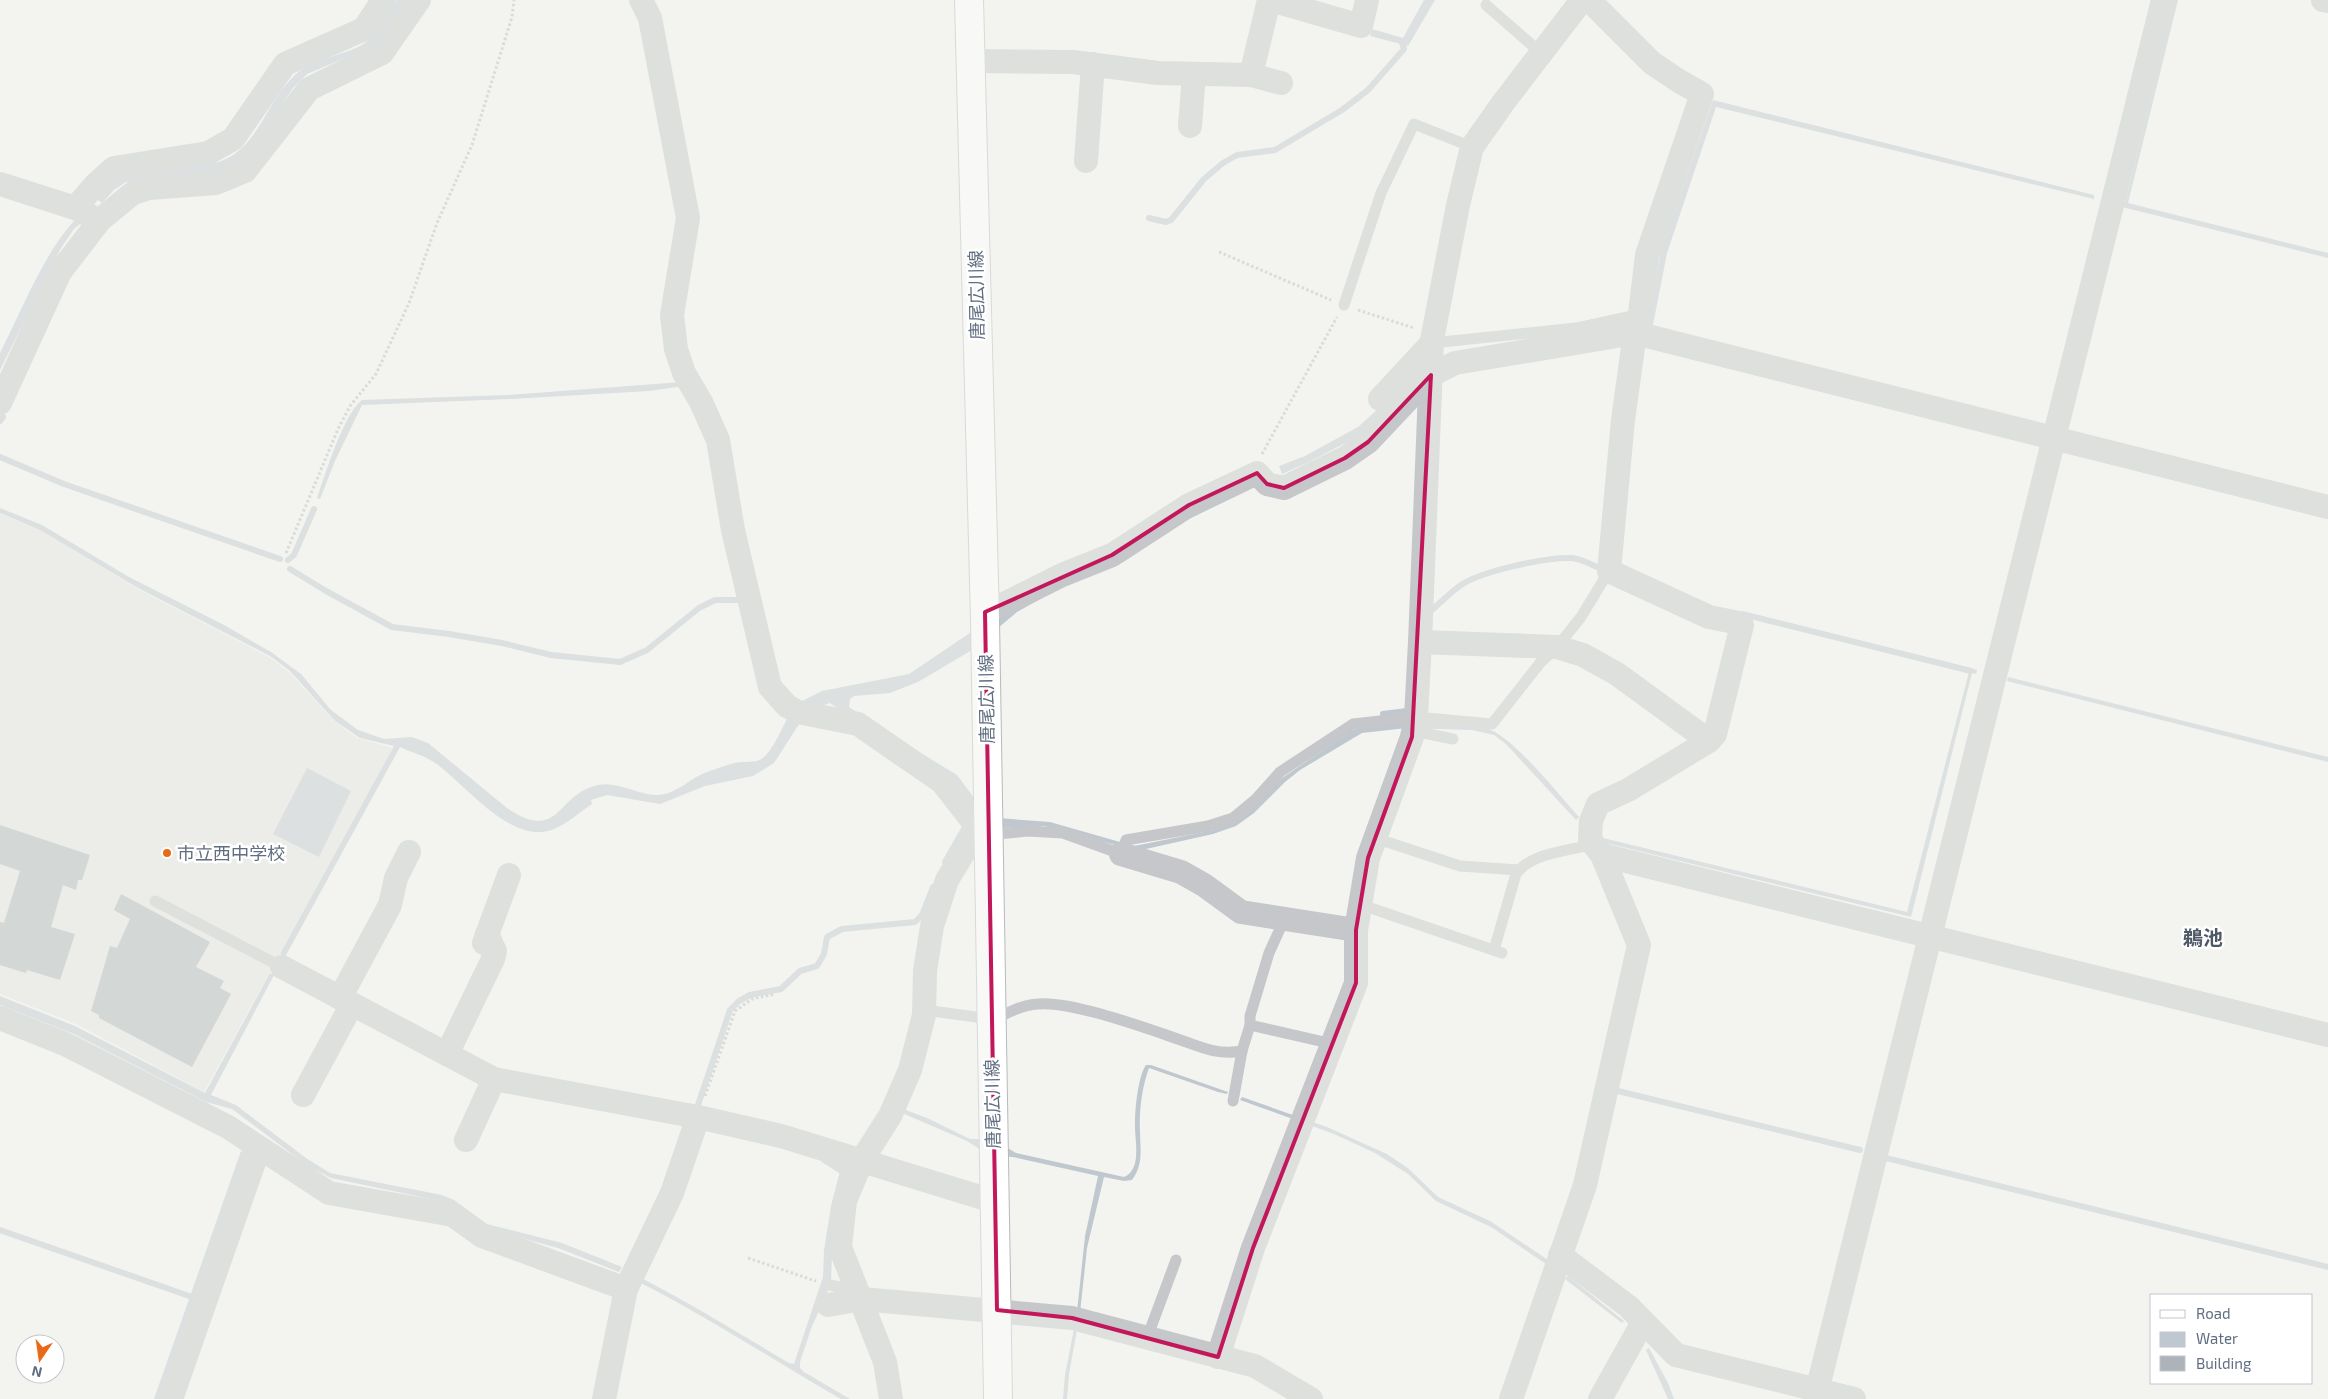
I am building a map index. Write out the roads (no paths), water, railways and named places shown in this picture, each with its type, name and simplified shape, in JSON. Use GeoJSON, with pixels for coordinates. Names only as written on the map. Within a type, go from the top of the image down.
{"type":"FeatureCollection","features":[{"type":"Feature","properties":{"kind":"main road","name":"唐尾広川線"},"geometry":{"type":"LineString","coordinates":[[969,0],[985,624],[998,1399]]}},
{"type":"Feature","properties":{"kind":"street"},"geometry":{"type":"LineString","coordinates":[[75,208],[95,185],[114,168],[148,175],[216,182],[245,171],[309,89],[382,53],[379,32],[383,0]]}},
{"type":"Feature","properties":{"kind":"street"},"geometry":{"type":"LineString","coordinates":[[0,404],[60,272],[100,220],[133,193],[148,175],[208,153],[233,140],[285,64],[364,29],[379,32],[419,0]]}},
{"type":"Feature","properties":{"kind":"street"},"geometry":{"type":"LineString","coordinates":[[641,0],[650,18],[652,27],[688,218],[672,315],[676,349],[684,373],[701,402],[718,440],[734,530],[770,687],[800,712],[858,724],[942,782],[970,818],[987,825],[948,880],[932,926],[925,971],[924,1010],[910,1070],[890,1116],[852,1165],[845,1201],[840,1247],[885,1362],[891,1399]]}},
{"type":"Feature","properties":{"kind":"street"},"geometry":{"type":"LineString","coordinates":[[1251,75],[1270,0],[1361,26],[1367,0]]}},
{"type":"Feature","properties":{"kind":"street"},"geometry":{"type":"LineString","coordinates":[[1218,1357],[1253,1248],[1356,983],[1356,930],[1368,858],[1415,724],[1432,339],[1458,205],[1472,148],[1582,0]]}},
{"type":"Feature","properties":{"kind":"street"},"geometry":{"type":"LineString","coordinates":[[1512,1399],[1585,1185],[1639,945],[1598,850],[1590,840],[1591,821],[1598,804],[1628,790],[1709,741],[1715,734],[1742,625],[1709,617],[1610,571],[1623,420],[1639,328],[1647,255],[1702,94],[1679,82],[1652,63],[1589,0]]}},
{"type":"Feature","properties":{"kind":"street"},"geometry":{"type":"LineString","coordinates":[[1816,1394],[2163,0]]}},
{"type":"Feature","properties":{"kind":"street"},"geometry":{"type":"LineString","coordinates":[[2324,0],[2328,1]]}},
{"type":"Feature","properties":{"kind":"street"},"geometry":{"type":"LineString","coordinates":[[970,61],[1073,62],[1158,73],[1251,75],[1281,83]]}},
{"type":"Feature","properties":{"kind":"street"},"geometry":{"type":"LineString","coordinates":[[1086,161],[1093,64]]}},
{"type":"Feature","properties":{"kind":"street"},"geometry":{"type":"LineString","coordinates":[[1190,126],[1194,74]]}},
{"type":"Feature","properties":{"kind":"street"},"geometry":{"type":"LineString","coordinates":[[0,184],[75,208],[100,220]]}},
{"type":"Feature","properties":{"kind":"street"},"geometry":{"type":"LineString","coordinates":[[985,624],[1002,605],[1062,574],[1112,555],[1189,505],[1257,473],[1267,484],[1284,488],[1345,458],[1368,442],[1431,375],[1455,363],[1639,328],[2328,507]]}},
{"type":"Feature","properties":{"kind":"street"},"geometry":{"type":"LineString","coordinates":[[1380,400],[1432,339]]}},
{"type":"Feature","properties":{"kind":"street"},"geometry":{"type":"LineString","coordinates":[[1420,642],[1557,647],[1583,655],[1617,674],[1709,741]]}},
{"type":"Feature","properties":{"kind":"street"},"geometry":{"type":"LineString","coordinates":[[1598,850],[2328,1036]]}},
{"type":"Feature","properties":{"kind":"street"},"geometry":{"type":"LineString","coordinates":[[303,1095],[390,905],[396,878],[409,852]]}},
{"type":"Feature","properties":{"kind":"street"},"geometry":{"type":"LineString","coordinates":[[1121,854],[1181,872],[1204,885],[1241,912],[1356,930]]}},
{"type":"Feature","properties":{"kind":"street"},"geometry":{"type":"LineString","coordinates":[[448,1054],[493,959],[495,952],[486,938],[509,875]]}},
{"type":"Feature","properties":{"kind":"street"},"geometry":{"type":"LineString","coordinates":[[282,967],[494,1079],[698,1117],[798,1142],[852,1165],[994,1202]]}},
{"type":"Feature","properties":{"kind":"street"},"geometry":{"type":"LineString","coordinates":[[0,1018],[65,1044],[228,1128],[329,1193],[453,1215],[482,1236],[626,1290]]}},
{"type":"Feature","properties":{"kind":"street"},"geometry":{"type":"LineString","coordinates":[[466,1140],[494,1079]]}},
{"type":"Feature","properties":{"kind":"street"},"geometry":{"type":"LineString","coordinates":[[604,1399],[626,1290],[672,1193],[698,1117]]}},
{"type":"Feature","properties":{"kind":"street"},"geometry":{"type":"LineString","coordinates":[[171,1399],[259,1148]]}},
{"type":"Feature","properties":{"kind":"street"},"geometry":{"type":"LineString","coordinates":[[1560,1255],[1629,1307],[1676,1355],[1816,1394],[1854,1399]]}},
{"type":"Feature","properties":{"kind":"street"},"geometry":{"type":"LineString","coordinates":[[829,1295],[860,1295],[1072,1318],[1255,1366],[1311,1399]]}},
{"type":"Feature","properties":{"kind":"street"},"geometry":{"type":"LineString","coordinates":[[1600,1399],[1643,1322]]}},
{"type":"Feature","properties":{"kind":"lane"},"geometry":{"type":"LineString","coordinates":[[1486,5],[1541,53]]}},
{"type":"Feature","properties":{"kind":"lane"},"geometry":{"type":"LineString","coordinates":[[1344,305],[1381,193],[1414,124],[1472,148]]}},
{"type":"Feature","properties":{"kind":"lane"},"geometry":{"type":"LineString","coordinates":[[1432,339],[1576,328],[1639,328]]}},
{"type":"Feature","properties":{"kind":"lane"},"geometry":{"type":"LineString","coordinates":[[987,825],[1027,831],[1063,833],[1121,854],[1126,840],[1208,826],[1233,818],[1256,799],[1280,772],[1354,724],[1492,724],[1540,663],[1557,647],[1581,617],[1602,579],[1610,571]]}},
{"type":"Feature","properties":{"kind":"lane"},"geometry":{"type":"LineString","coordinates":[[1415,724],[1453,739]]}},
{"type":"Feature","properties":{"kind":"lane"},"geometry":{"type":"LineString","coordinates":[[1375,838],[1460,866],[1519,870]]}},
{"type":"Feature","properties":{"kind":"lane"},"geometry":{"type":"LineString","coordinates":[[1359,904],[1498,952],[1516,874],[1523,865],[1534,859],[1598,850]]}},
{"type":"Feature","properties":{"kind":"lane"},"geometry":{"type":"LineString","coordinates":[[155,901],[282,967]]}},
{"type":"Feature","properties":{"kind":"lane"},"geometry":{"type":"LineString","coordinates":[[1233,1101],[1242,1050],[1250,1024],[1250,1016],[1269,953],[1284,920]]}},
{"type":"Feature","properties":{"kind":"lane"},"geometry":{"type":"LineString","coordinates":[[924,1010],[991,1020],[1021,1007],[1039,1003],[1062,1006],[1172,1037],[1207,1051],[1230,1053],[1242,1050]]}},
{"type":"Feature","properties":{"kind":"lane"},"geometry":{"type":"LineString","coordinates":[[1250,1024],[1333,1044]]}},
{"type":"Feature","properties":{"kind":"lane"},"geometry":{"type":"LineString","coordinates":[[1147,1338],[1176,1260]]}},
{"type":"Feature","properties":{"kind":"water"},"geometry":{"type":"Polygon","coordinates":[[[396,0],[414,0],[383,42],[307,74],[293,88],[246,159],[229,172],[126,182],[114,190],[102,203],[96,199],[117,179],[215,163],[230,157],[242,148],[251,137],[284,86],[295,75],[313,63],[352,50],[367,41],[379,27],[396,0]]]}},
{"type":"Feature","properties":{"kind":"water"},"geometry":{"type":"Polygon","coordinates":[[[1424,0],[1435,0],[1408,46],[1370,36],[1372,29],[1403,38],[1424,0]]]}},
{"type":"Feature","properties":{"kind":"water"},"geometry":{"type":"Polygon","coordinates":[[[2175,0],[2178,0],[2128,203],[2328,253],[2328,258],[2122,207],[2123,202],[2125,203],[2175,0]]]}},
{"type":"Feature","properties":{"kind":"water"},"geometry":{"type":"Polygon","coordinates":[[[1713,100],[2094,195],[2094,199],[1716,107],[1667,253],[1653,325],[1649,324],[1660,253],[1713,100]]]}},
{"type":"Feature","properties":{"kind":"water"},"geometry":{"type":"Polygon","coordinates":[[[77,218],[81,223],[74,229],[61,248],[0,370],[0,353],[34,282],[54,247],[77,218]]]}},
{"type":"Feature","properties":{"kind":"water"},"geometry":{"type":"Polygon","coordinates":[[[1424,367],[1357,437],[1282,474],[1279,466],[1305,456],[1358,427],[1424,367]]]}},
{"type":"Feature","properties":{"kind":"water"},"geometry":{"type":"Polygon","coordinates":[[[682,382],[684,386],[649,391],[362,405],[335,461],[320,499],[317,498],[342,431],[355,407],[362,400],[508,395],[682,382]]]}},
{"type":"Feature","properties":{"kind":"water"},"geometry":{"type":"Polygon","coordinates":[[[1253,488],[1189,519],[1123,562],[1056,590],[1017,612],[972,650],[918,682],[890,693],[854,696],[850,699],[849,707],[957,775],[975,799],[998,818],[1050,822],[1134,846],[1214,830],[1282,778],[1351,731],[1380,724],[1437,724],[1486,728],[1497,733],[1535,767],[1579,817],[1576,820],[1506,744],[1494,735],[1472,730],[1407,728],[1362,733],[1300,770],[1254,813],[1236,826],[1213,834],[1137,851],[1044,826],[1002,828],[830,703],[812,709],[805,715],[774,763],[753,776],[705,786],[660,804],[607,795],[591,800],[592,804],[559,827],[537,832],[521,829],[504,821],[445,770],[425,757],[400,747],[285,957],[280,954],[394,746],[360,738],[335,721],[290,671],[270,656],[138,588],[40,530],[0,513],[0,508],[42,525],[129,577],[224,625],[271,652],[301,674],[331,710],[358,730],[384,739],[412,737],[428,743],[507,808],[525,818],[538,821],[548,819],[573,797],[584,790],[598,785],[614,785],[651,795],[658,795],[676,790],[712,770],[736,763],[758,760],[766,755],[774,744],[794,705],[822,691],[909,674],[995,616],[1183,516],[1253,488]]]}},
{"type":"Feature","properties":{"kind":"water"},"geometry":{"type":"Polygon","coordinates":[[[1970,668],[1977,670],[1976,674],[1972,673],[1911,917],[1602,842],[1603,838],[1907,912],[1970,668]]]}},
{"type":"Feature","properties":{"kind":"water"},"geometry":{"type":"Polygon","coordinates":[[[2008,677],[2328,757],[2328,762],[2007,681],[2008,677]]]}},
{"type":"Feature","properties":{"kind":"water"},"geometry":{"type":"Polygon","coordinates":[[[307,768],[351,791],[319,857],[273,834],[307,768]]]}},
{"type":"Feature","properties":{"kind":"water"},"geometry":{"type":"Polygon","coordinates":[[[270,973],[274,975],[211,1095],[236,1105],[306,1158],[330,1173],[442,1195],[454,1200],[487,1224],[562,1243],[622,1267],[619,1272],[558,1248],[492,1230],[450,1203],[331,1178],[308,1166],[232,1109],[206,1102],[74,1034],[0,1005],[0,996],[75,1026],[205,1093],[270,973]]]}},
{"type":"Feature","properties":{"kind":"water"},"geometry":{"type":"Polygon","coordinates":[[[1146,1065],[1151,1065],[1228,1092],[1227,1094],[1218,1092],[1149,1068],[1141,1107],[1140,1162],[1132,1180],[1124,1181],[1104,1177],[1087,1248],[1080,1313],[1077,1312],[1085,1236],[1098,1176],[1013,1157],[990,1156],[967,1141],[902,1113],[903,1109],[927,1118],[970,1139],[980,1139],[1006,1147],[1016,1153],[1124,1177],[1130,1173],[1136,1160],[1136,1101],[1139,1084],[1146,1065]]]}},
{"type":"Feature","properties":{"kind":"water"},"geometry":{"type":"Polygon","coordinates":[[[1242,1097],[1327,1127],[1387,1154],[1409,1169],[1438,1197],[1490,1221],[1548,1260],[1546,1264],[1491,1227],[1436,1201],[1408,1174],[1375,1153],[1334,1134],[1240,1100],[1242,1097]]]}},
{"type":"Feature","properties":{"kind":"water"},"geometry":{"type":"Polygon","coordinates":[[[882,1108],[832,1254],[831,1281],[827,1294],[812,1326],[800,1362],[800,1368],[804,1372],[850,1399],[841,1399],[665,1295],[639,1282],[641,1278],[660,1288],[789,1363],[794,1364],[823,1277],[824,1250],[831,1206],[840,1171],[882,1108]]]}},
{"type":"Feature","properties":{"kind":"water"},"geometry":{"type":"Polygon","coordinates":[[[241,1151],[246,1152],[159,1399],[154,1399],[241,1151]]]}},
{"type":"Feature","properties":{"kind":"water"},"geometry":{"type":"Polygon","coordinates":[[[1568,1276],[1624,1321],[1622,1323],[1565,1279],[1568,1276]]]}},
{"type":"Feature","properties":{"kind":"water"},"geometry":{"type":"Polygon","coordinates":[[[1074,1329],[1077,1330],[1069,1374],[1067,1399],[1063,1399],[1065,1375],[1074,1329]]]}},
{"type":"Feature","properties":{"kind":"water"},"geometry":{"type":"Polygon","coordinates":[[[1649,1348],[1668,1383],[1674,1399],[1668,1399],[1646,1350],[1649,1348]]]}},
{"type":"Feature","properties":{"kind":"waterway"},"geometry":{"type":"LineString","coordinates":[[1149,218],[1166,222],[1171,220],[1204,179],[1223,163],[1237,155],[1275,150],[1342,110],[1368,90],[1404,49],[1402,43]]}},
{"type":"Feature","properties":{"kind":"waterway"},"geometry":{"type":"LineString","coordinates":[[0,421],[3,417]]}},
{"type":"Feature","properties":{"kind":"waterway"},"geometry":{"type":"LineString","coordinates":[[0,457],[64,484],[280,559]]}},
{"type":"Feature","properties":{"kind":"waterway"},"geometry":{"type":"LineString","coordinates":[[288,560],[294,555],[314,509]]}},
{"type":"Feature","properties":{"kind":"waterway"},"geometry":{"type":"LineString","coordinates":[[1432,610],[1461,585],[1498,570],[1531,562],[1561,558],[1579,559],[1597,567]]}},
{"type":"Feature","properties":{"kind":"waterway"},"geometry":{"type":"LineString","coordinates":[[290,569],[392,627],[502,643],[551,655],[620,662],[647,650],[699,608],[715,600],[741,600]]}},
{"type":"Feature","properties":{"kind":"waterway"},"geometry":{"type":"LineString","coordinates":[[1742,614],[1971,671]]}},
{"type":"Feature","properties":{"kind":"waterway"},"geometry":{"type":"LineString","coordinates":[[1383,714],[1407,711],[1409,707]]}},
{"type":"Feature","properties":{"kind":"waterway"},"geometry":{"type":"LineString","coordinates":[[945,862],[965,827]]}},
{"type":"Feature","properties":{"kind":"waterway"},"geometry":{"type":"LineString","coordinates":[[697,1108],[730,1010],[739,1001],[750,995],[781,989],[800,971],[817,966],[824,954],[827,937],[842,929],[915,922],[922,915],[933,887]]}},
{"type":"Feature","properties":{"kind":"waterway"},"geometry":{"type":"LineString","coordinates":[[1618,1091],[1860,1150]]}},
{"type":"Feature","properties":{"kind":"waterway"},"geometry":{"type":"LineString","coordinates":[[1886,1158],[2328,1267]]}},
{"type":"Feature","properties":{"kind":"waterway"},"geometry":{"type":"LineString","coordinates":[[0,1230],[192,1297]]}},
{"type":"Feature","properties":{"kind":"place","name":"市立西中学校"},"geometry":{"type":"Point","coordinates":[167,853]}},
{"type":"Feature","properties":{"kind":"district","name":"鵜池"},"geometry":{"type":"Point","coordinates":[2203,937]}}]}
